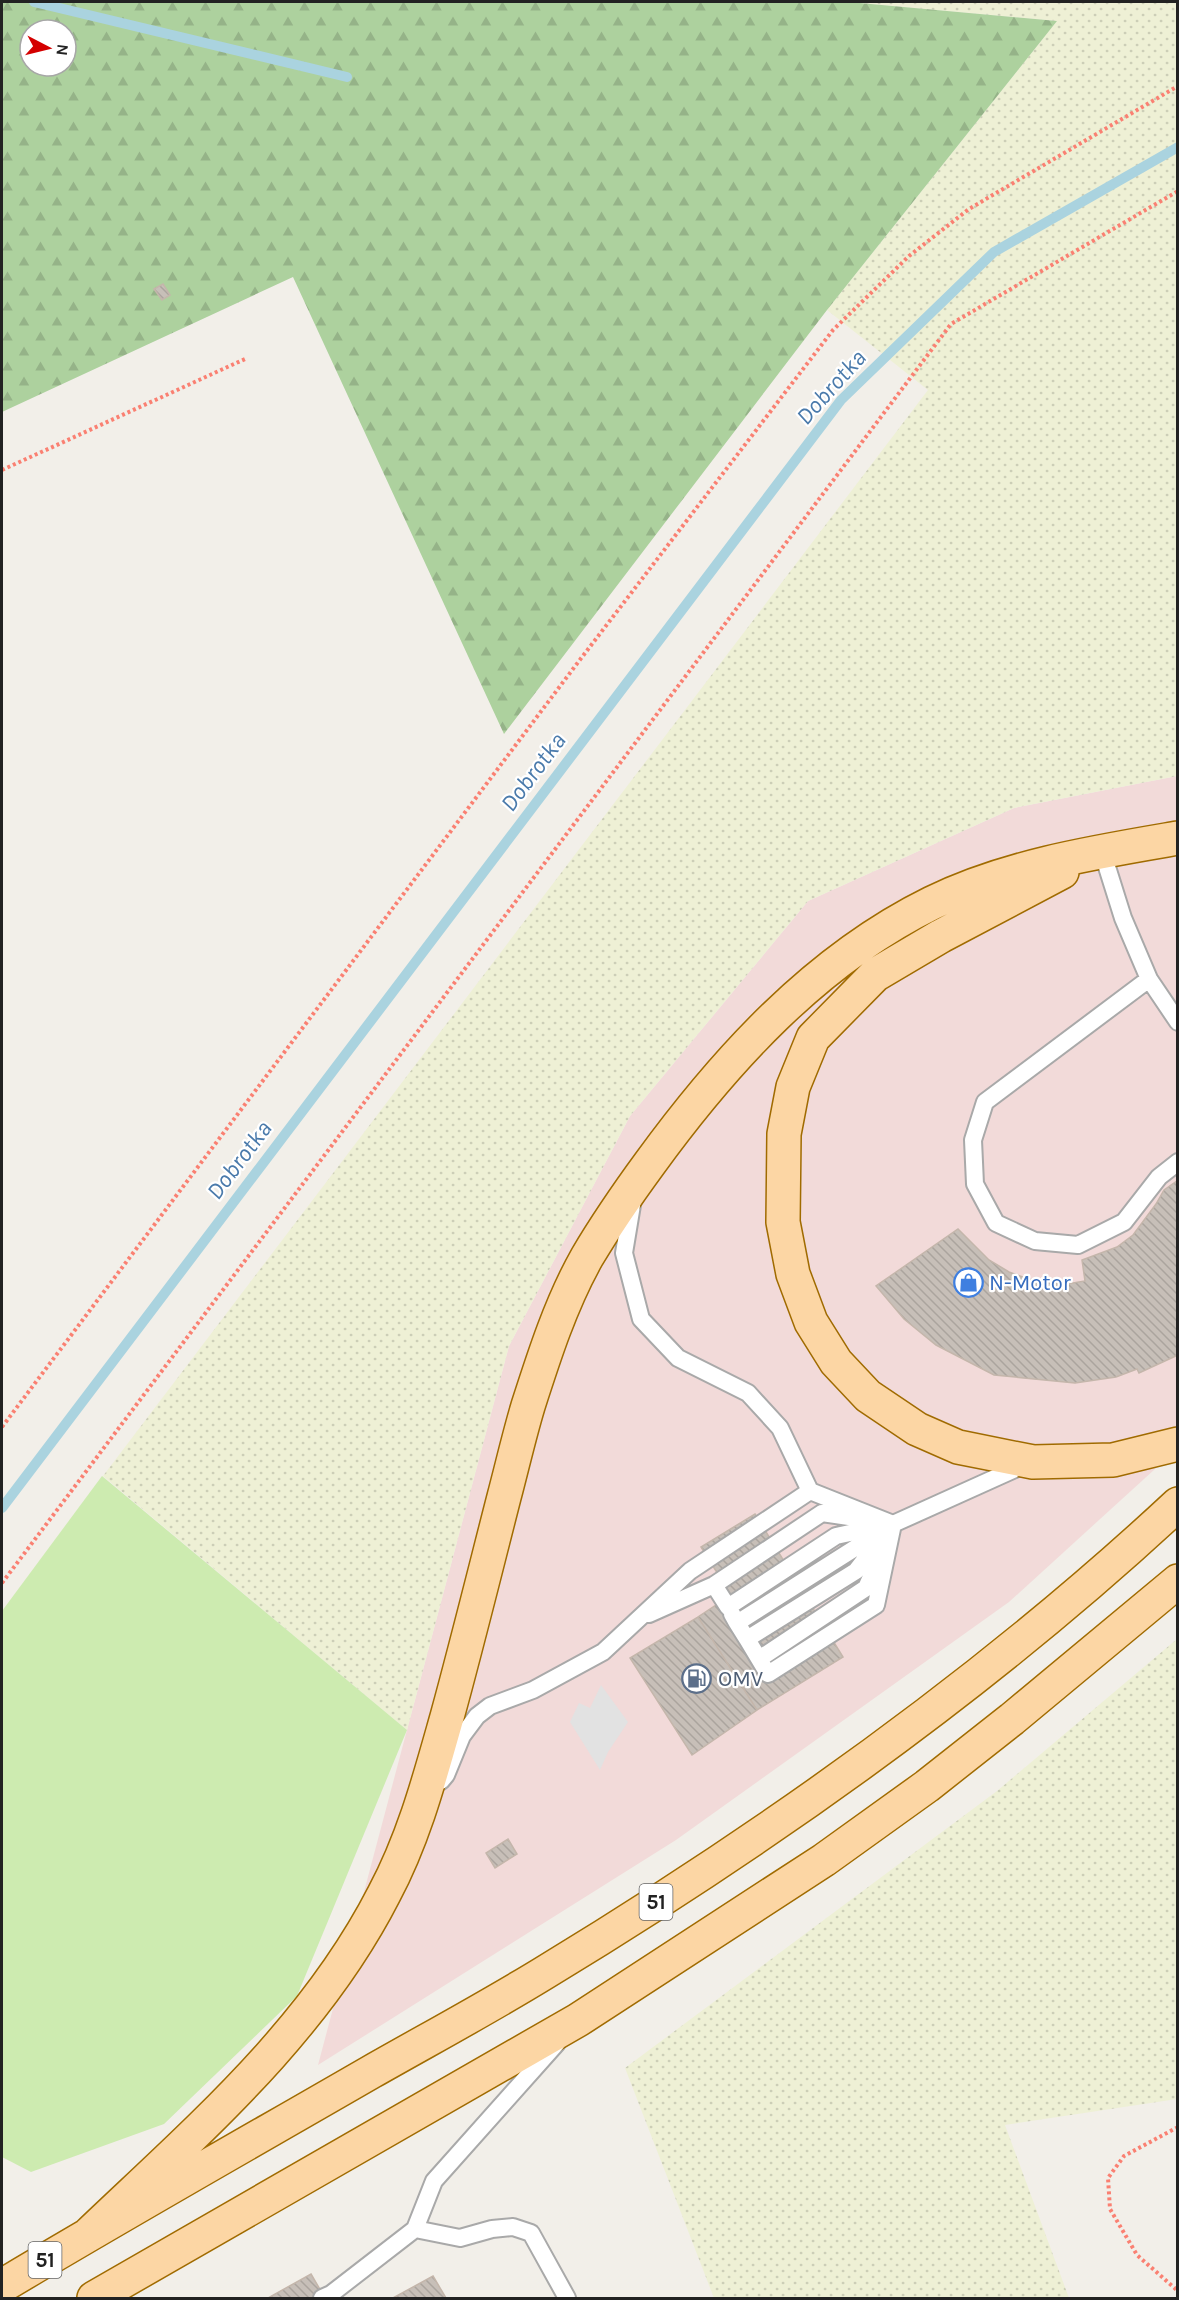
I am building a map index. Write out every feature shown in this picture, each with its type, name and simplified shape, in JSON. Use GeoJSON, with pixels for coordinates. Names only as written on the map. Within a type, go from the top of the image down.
{"type":"FeatureCollection","features":[{"type":"Feature","properties":{"kind":"main road"},"geometry":{"type":"LineString","coordinates":[[88,2234],[238,2092],[314,2005],[342,1965],[383,1898],[423,1805],[527,1408],[553,1332],[587,1258],[635,1184],[671,1135],[732,1060],[811,985],[862,944],[933,902],[1012,872],[1102,851],[1178,838]]}},
{"type":"Feature","properties":{"kind":"main road"},"geometry":{"type":"LineString","coordinates":[[1102,851],[941,936],[875,975],[813,1038],[793,1087],[784,1134],[783,1222],[793,1274],[811,1322],[836,1362],[868,1396],[917,1429],[958,1447],[1033,1461],[1113,1460],[1178,1444]]}},
{"type":"Feature","properties":{"kind":"main road","name":"51"},"geometry":{"type":"LineString","coordinates":[[2,2286],[88,2234],[544,1974],[706,1869],[857,1767],[978,1674],[1128,1550],[1178,1504]]}},
{"type":"Feature","properties":{"kind":"main road","name":"51"},"geometry":{"type":"LineString","coordinates":[[94,2298],[578,2020],[824,1860],[927,1785],[1021,1712],[1178,1581]]}},
{"type":"Feature","properties":{"kind":"lane"},"geometry":{"type":"LineString","coordinates":[[1102,851],[1123,918],[1149,978],[1178,1022]]}},
{"type":"Feature","properties":{"kind":"lane"},"geometry":{"type":"LineString","coordinates":[[1149,978],[985,1102],[973,1140],[975,1184],[996,1223],[1035,1241],[1078,1245],[1124,1222],[1158,1177],[1178,1162]]}},
{"type":"Feature","properties":{"kind":"lane"},"geometry":{"type":"LineString","coordinates":[[635,1184],[624,1253],[641,1319],[678,1358],[748,1394],[780,1428],[810,1491],[892,1524]]}},
{"type":"Feature","properties":{"kind":"lane"},"geometry":{"type":"LineString","coordinates":[[737,1623],[892,1524],[1033,1461]]}},
{"type":"Feature","properties":{"kind":"lane"},"geometry":{"type":"LineString","coordinates":[[423,1805],[446,1775],[462,1736],[477,1716],[490,1706],[533,1690],[603,1652],[690,1571],[810,1491]]}},
{"type":"Feature","properties":{"kind":"lane"},"geometry":{"type":"LineString","coordinates":[[636,1620],[714,1585],[822,1513],[892,1524]]}},
{"type":"Feature","properties":{"kind":"lane"},"geometry":{"type":"LineString","coordinates":[[728,1607],[836,1536],[892,1524]]}},
{"type":"Feature","properties":{"kind":"lane"},"geometry":{"type":"LineString","coordinates":[[747,1639],[856,1571],[892,1524]]}},
{"type":"Feature","properties":{"kind":"lane"},"geometry":{"type":"LineString","coordinates":[[714,1585],[768,1674],[876,1605],[892,1524]]}},
{"type":"Feature","properties":{"kind":"lane"},"geometry":{"type":"LineString","coordinates":[[329,2297],[416,2229],[434,2181],[578,2020]]}},
{"type":"Feature","properties":{"kind":"lane"},"geometry":{"type":"LineString","coordinates":[[416,2229],[460,2238],[492,2229],[513,2227],[531,2233],[567,2298]]}},
{"type":"Feature","properties":{"kind":"path"},"geometry":{"type":"LineString","coordinates":[[2,1427],[579,661],[833,330],[909,256],[969,209],[1178,86]]}},
{"type":"Feature","properties":{"kind":"path"},"geometry":{"type":"LineString","coordinates":[[2,1583],[951,324],[1178,191]]}},
{"type":"Feature","properties":{"kind":"path"},"geometry":{"type":"LineString","coordinates":[[2,470],[245,359]]}},
{"type":"Feature","properties":{"kind":"path"},"geometry":{"type":"LineString","coordinates":[[1178,2127],[1124,2156],[1108,2178],[1110,2209],[1137,2254],[1178,2290]]}},
{"type":"Feature","properties":{"kind":"shaded area"},"geometry":{"type":"Polygon","coordinates":[[[1177,776],[1177,1449],[1009,1602],[676,1840],[318,2065],[509,1346],[630,1116],[808,901],[1014,808],[1177,776]]]}},
{"type":"Feature","properties":{"kind":"shaded area"},"geometry":{"type":"Polygon","coordinates":[[[601,1685],[628,1722],[608,1752],[600,1770],[570,1722],[579,1703],[590,1708],[601,1685]]]}},
{"type":"Feature","properties":{"kind":"green space"},"geometry":{"type":"Polygon","coordinates":[[[2,2],[849,2],[1057,21],[827,310],[504,734],[293,277],[2,412],[2,2]]]}},
{"type":"Feature","properties":{"kind":"green space"},"geometry":{"type":"Polygon","coordinates":[[[849,2],[1177,2],[1177,776],[1014,808],[808,901],[630,1116],[509,1346],[407,1730],[103,1476],[928,390],[827,310],[1057,21],[849,2]]]}},
{"type":"Feature","properties":{"kind":"green space"},"geometry":{"type":"Polygon","coordinates":[[[102,1476],[407,1730],[297,1996],[164,2124],[31,2172],[2,2157],[2,1611],[102,1476]]]}},
{"type":"Feature","properties":{"kind":"green space"},"geometry":{"type":"Polygon","coordinates":[[[1177,1639],[1177,2099],[1005,2125],[1069,2298],[714,2298],[625,2068],[997,1791],[1177,1639]]]}},
{"type":"Feature","properties":{"kind":"building"},"geometry":{"type":"Polygon","coordinates":[[[163,284],[170,295],[162,300],[154,289],[163,284]]]}},
{"type":"Feature","properties":{"kind":"building","name":"N-Motor"},"geometry":{"type":"Polygon","coordinates":[[[1177,1181],[1178,1355],[1139,1373],[1137,1369],[1116,1377],[1075,1383],[994,1375],[936,1345],[904,1319],[876,1286],[958,1229],[989,1260],[1009,1272],[1028,1279],[1067,1284],[1085,1281],[1082,1260],[1117,1247],[1133,1235],[1164,1190],[1177,1181]]]}},
{"type":"Feature","properties":{"kind":"building"},"geometry":{"type":"Polygon","coordinates":[[[755,1514],[843,1657],[757,1710],[698,1617],[731,1595],[701,1547],[755,1514]]]}},
{"type":"Feature","properties":{"kind":"building"},"geometry":{"type":"Polygon","coordinates":[[[698,1617],[757,1710],[692,1755],[630,1658],[698,1617]]]}},
{"type":"Feature","properties":{"kind":"building"},"geometry":{"type":"Polygon","coordinates":[[[508,1839],[517,1854],[495,1868],[486,1853],[508,1839]]]}},
{"type":"Feature","properties":{"kind":"building"},"geometry":{"type":"Polygon","coordinates":[[[311,2274],[325,2298],[268,2298],[311,2274]]]}},
{"type":"Feature","properties":{"kind":"building"},"geometry":{"type":"Polygon","coordinates":[[[433,2276],[446,2298],[393,2298],[433,2276]]]}},
{"type":"Feature","properties":{"kind":"waterway"},"geometry":{"type":"LineString","coordinates":[[34,2],[347,77]]}},
{"type":"Feature","properties":{"kind":"waterway","name":"Dobrotka"},"geometry":{"type":"LineString","coordinates":[[2,1508],[841,400],[994,252],[1178,147]]}},
{"type":"Feature","properties":{"kind":"place","name":"N-Motor"},"geometry":{"type":"Point","coordinates":[968,1283]}},
{"type":"Feature","properties":{"kind":"place","name":"OMV"},"geometry":{"type":"Point","coordinates":[697,1679]}}]}
